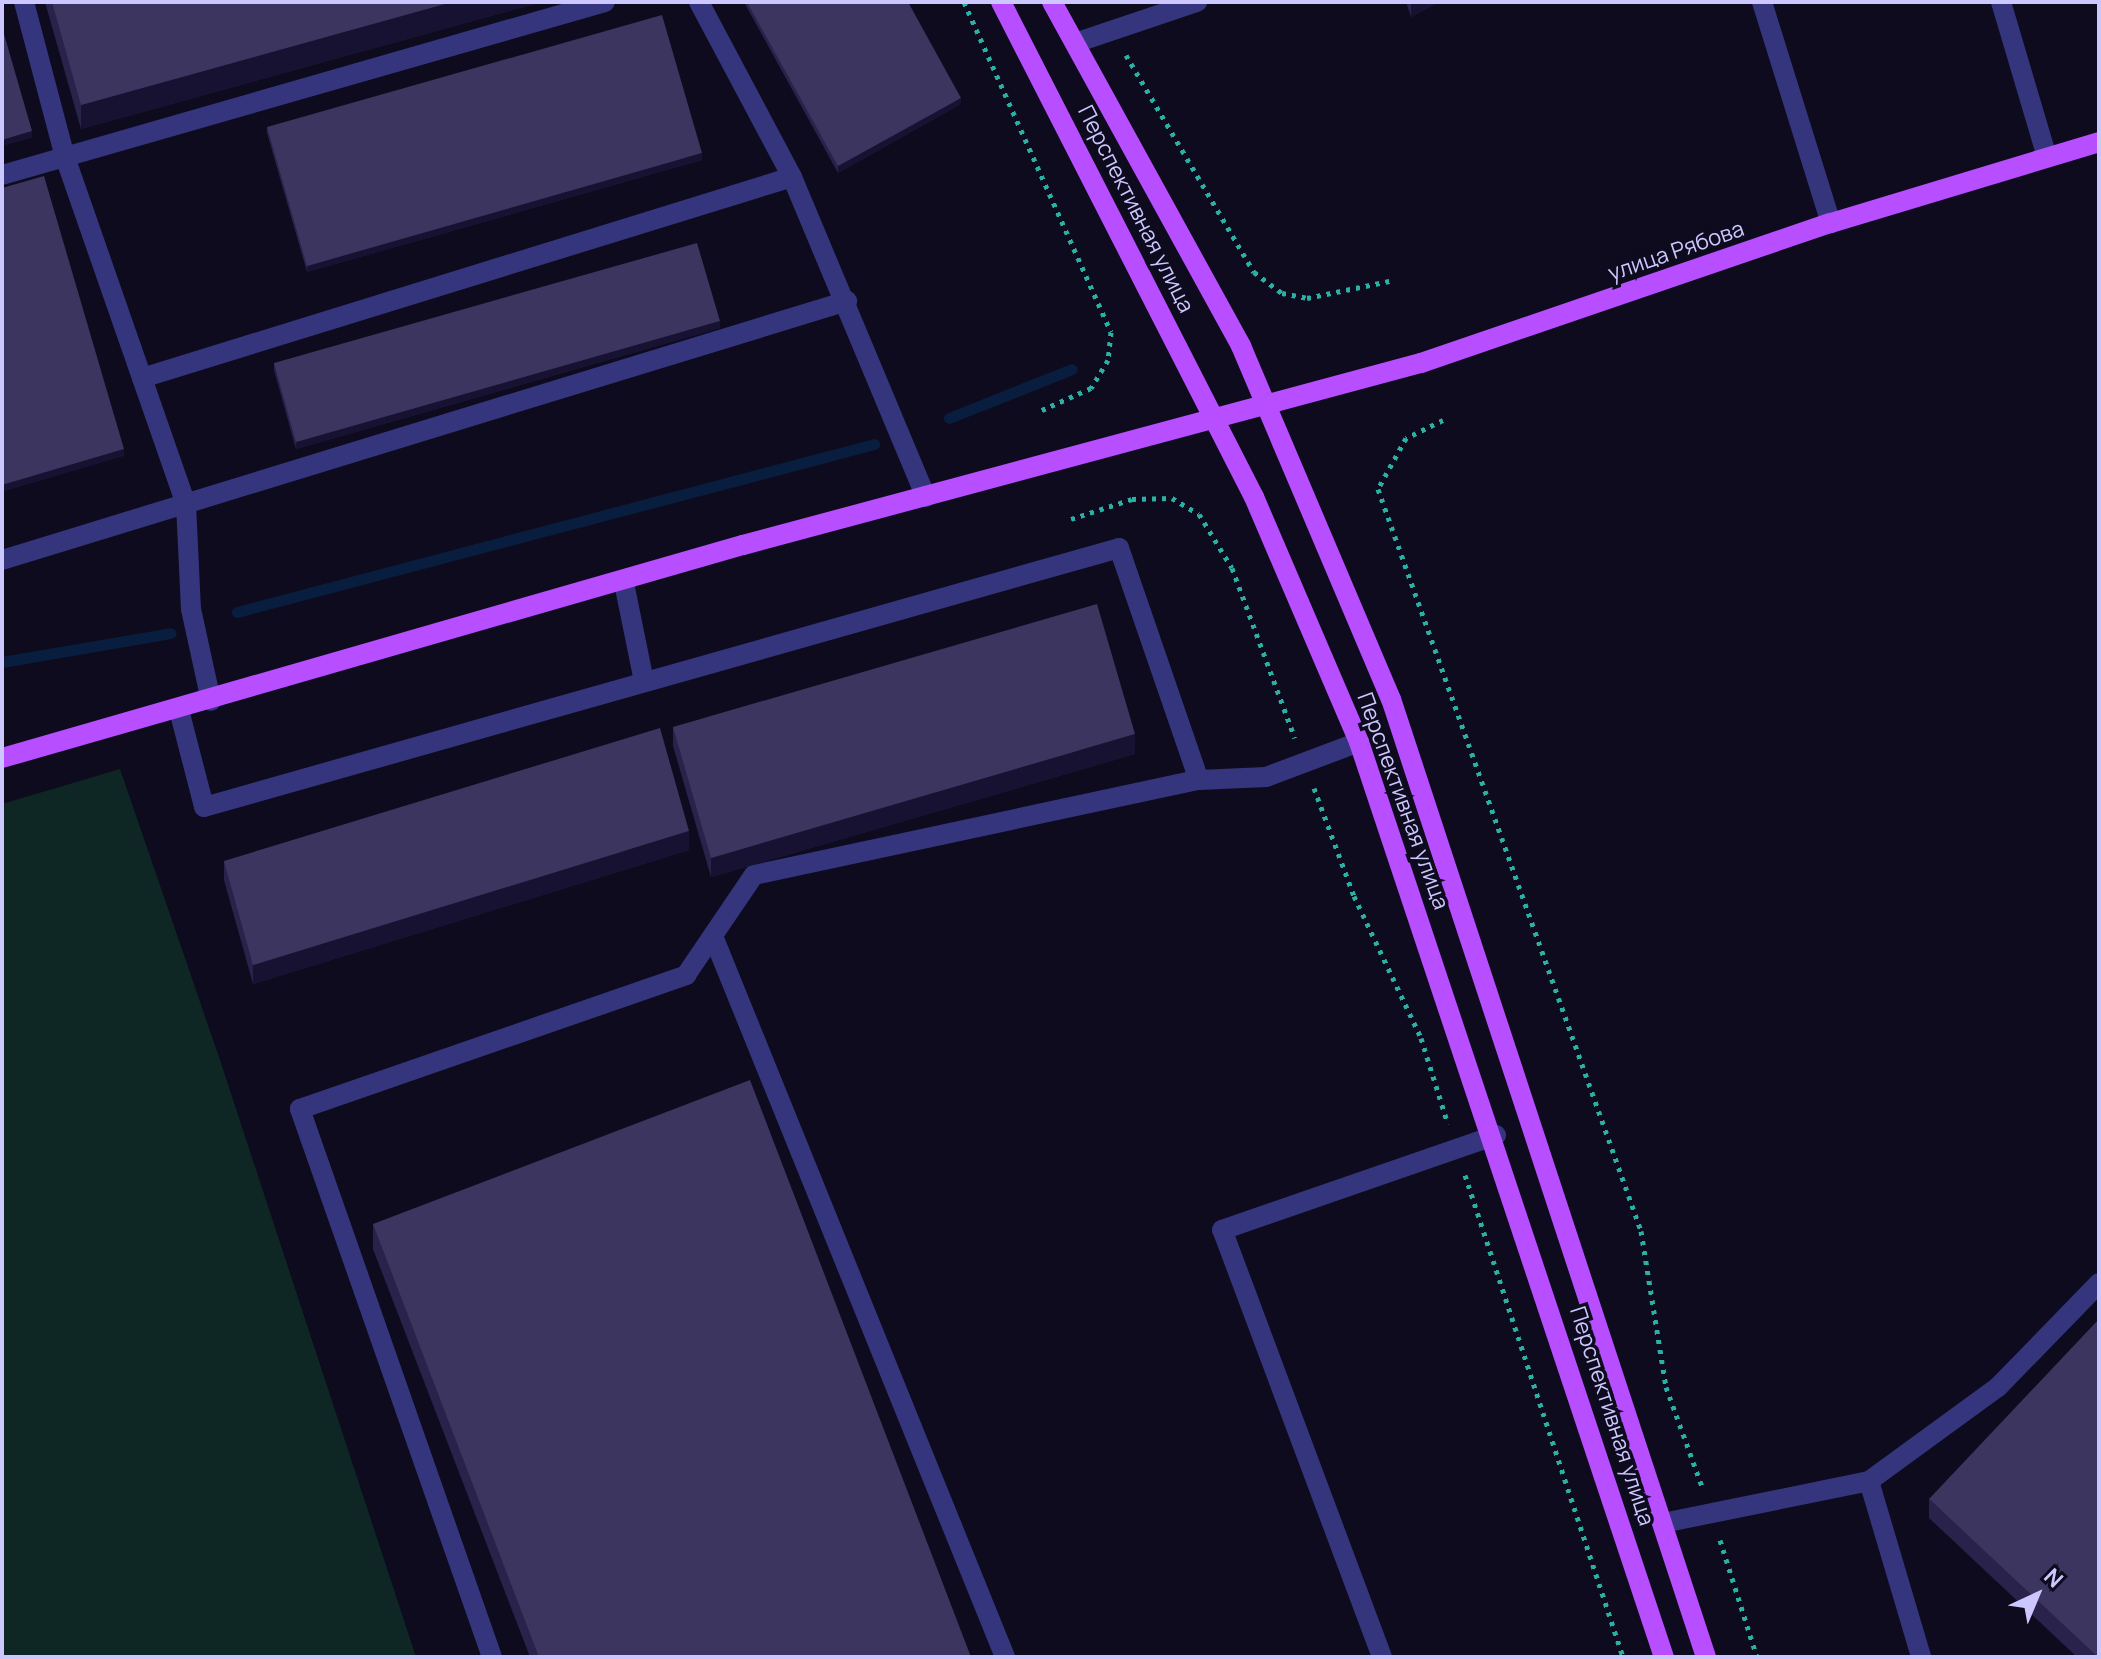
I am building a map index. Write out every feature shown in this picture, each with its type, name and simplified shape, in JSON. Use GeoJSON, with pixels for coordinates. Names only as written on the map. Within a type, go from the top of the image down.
{"type":"FeatureCollection","features":[{"type":"Feature","properties":{"kind":"main road","name":"Перспективная улица"},"geometry":{"type":"LineString","coordinates":[[1001,2],[1213,419],[1359,742],[1496,1135],[1664,1657]]}},
{"type":"Feature","properties":{"kind":"main road","name":"Перспективная улица"},"geometry":{"type":"LineString","coordinates":[[1052,2],[1269,404],[1391,699],[1706,1657]]}},
{"type":"Feature","properties":{"kind":"main road","name":"улица Рябова"},"geometry":{"type":"LineString","coordinates":[[2,758],[926,497],[1421,363],[1831,223],[2099,142]]}},
{"type":"Feature","properties":{"kind":"lane"},"geometry":{"type":"LineString","coordinates":[[24,2],[65,157],[186,504],[191,609],[211,701]]}},
{"type":"Feature","properties":{"kind":"lane"},"geometry":{"type":"LineString","coordinates":[[2,175],[605,2]]}},
{"type":"Feature","properties":{"kind":"lane"},"geometry":{"type":"LineString","coordinates":[[699,2],[792,177],[847,301],[926,497]]}},
{"type":"Feature","properties":{"kind":"lane"},"geometry":{"type":"LineString","coordinates":[[1075,43],[1197,2]]}},
{"type":"Feature","properties":{"kind":"lane"},"geometry":{"type":"LineString","coordinates":[[1762,2],[1831,223]]}},
{"type":"Feature","properties":{"kind":"lane"},"geometry":{"type":"LineString","coordinates":[[2001,2],[2047,157]]}},
{"type":"Feature","properties":{"kind":"lane"},"geometry":{"type":"LineString","coordinates":[[142,378],[792,177]]}},
{"type":"Feature","properties":{"kind":"lane"},"geometry":{"type":"LineString","coordinates":[[2,560],[847,301]]}},
{"type":"Feature","properties":{"kind":"lane"},"geometry":{"type":"LineString","coordinates":[[179,710],[204,807],[1119,548],[1199,780]]}},
{"type":"Feature","properties":{"kind":"lane"},"geometry":{"type":"LineString","coordinates":[[624,583],[644,681]]}},
{"type":"Feature","properties":{"kind":"lane"},"geometry":{"type":"LineString","coordinates":[[492,1657],[300,1109],[686,975],[754,875],[1199,780],[1266,777],[1359,742]]}},
{"type":"Feature","properties":{"kind":"lane"},"geometry":{"type":"LineString","coordinates":[[713,936],[1005,1657]]}},
{"type":"Feature","properties":{"kind":"lane"},"geometry":{"type":"LineString","coordinates":[[1382,1657],[1222,1230],[1496,1135]]}},
{"type":"Feature","properties":{"kind":"lane"},"geometry":{"type":"LineString","coordinates":[[1663,1523],[1869,1481],[1998,1387],[2099,1283]]}},
{"type":"Feature","properties":{"kind":"lane"},"geometry":{"type":"LineString","coordinates":[[1869,1481],[1921,1657]]}},
{"type":"Feature","properties":{"kind":"path"},"geometry":{"type":"LineString","coordinates":[[964,2],[1111,332],[1108,360],[1091,388],[1042,410]]}},
{"type":"Feature","properties":{"kind":"path"},"geometry":{"type":"LineString","coordinates":[[1112,31],[1254,272],[1282,293],[1307,298],[1394,280]]}},
{"type":"Feature","properties":{"kind":"path"},"geometry":{"type":"LineString","coordinates":[[1443,420],[1406,438],[1378,489],[1641,1231],[1666,1387],[1711,1513],[1757,1657]]}},
{"type":"Feature","properties":{"kind":"path"},"geometry":{"type":"LineString","coordinates":[[1071,519],[1132,499],[1172,498],[1216,534],[1238,590]]}},
{"type":"Feature","properties":{"kind":"green space"},"geometry":{"type":"Polygon","coordinates":[[[120,769],[220,1060],[416,1657],[2,1657],[2,804],[120,769]]]}},
{"type":"Feature","properties":{"kind":"building"},"geometry":{"type":"Polygon","coordinates":[[[52,2],[452,2],[81,105],[52,2]]]}},
{"type":"Feature","properties":{"kind":"building"},"geometry":{"type":"Polygon","coordinates":[[[747,2],[908,2],[961,98],[838,166],[747,2]]]}},
{"type":"Feature","properties":{"kind":"building"},"geometry":{"type":"Polygon","coordinates":[[[662,15],[702,153],[307,266],[267,127],[662,15]]]}},
{"type":"Feature","properties":{"kind":"building"},"geometry":{"type":"Polygon","coordinates":[[[2,27],[32,131],[2,140],[2,27]]]}},
{"type":"Feature","properties":{"kind":"building"},"geometry":{"type":"Polygon","coordinates":[[[44,176],[124,449],[2,485],[2,188],[44,176]]]}},
{"type":"Feature","properties":{"kind":"building"},"geometry":{"type":"Polygon","coordinates":[[[697,243],[720,321],[296,442],[274,363],[697,243]]]}},
{"type":"Feature","properties":{"kind":"building"},"geometry":{"type":"Polygon","coordinates":[[[1097,604],[1135,734],[711,858],[673,727],[1097,604]]]}},
{"type":"Feature","properties":{"kind":"building"},"geometry":{"type":"Polygon","coordinates":[[[660,728],[689,831],[253,965],[224,861],[660,728]]]}},
{"type":"Feature","properties":{"kind":"building"},"geometry":{"type":"Polygon","coordinates":[[[750,1080],[971,1657],[539,1657],[373,1224],[750,1080]]]}},
{"type":"Feature","properties":{"kind":"building"},"geometry":{"type":"Polygon","coordinates":[[[2099,1319],[2099,1657],[2098,1657],[1929,1499],[2099,1319]]]}},
{"type":"Feature","properties":{"kind":"waterway"},"geometry":{"type":"LineString","coordinates":[[949,418],[1072,369]]}},
{"type":"Feature","properties":{"kind":"waterway"},"geometry":{"type":"LineString","coordinates":[[237,612],[874,444]]}},
{"type":"Feature","properties":{"kind":"waterway"},"geometry":{"type":"LineString","coordinates":[[2,662],[171,633]]}}]}
